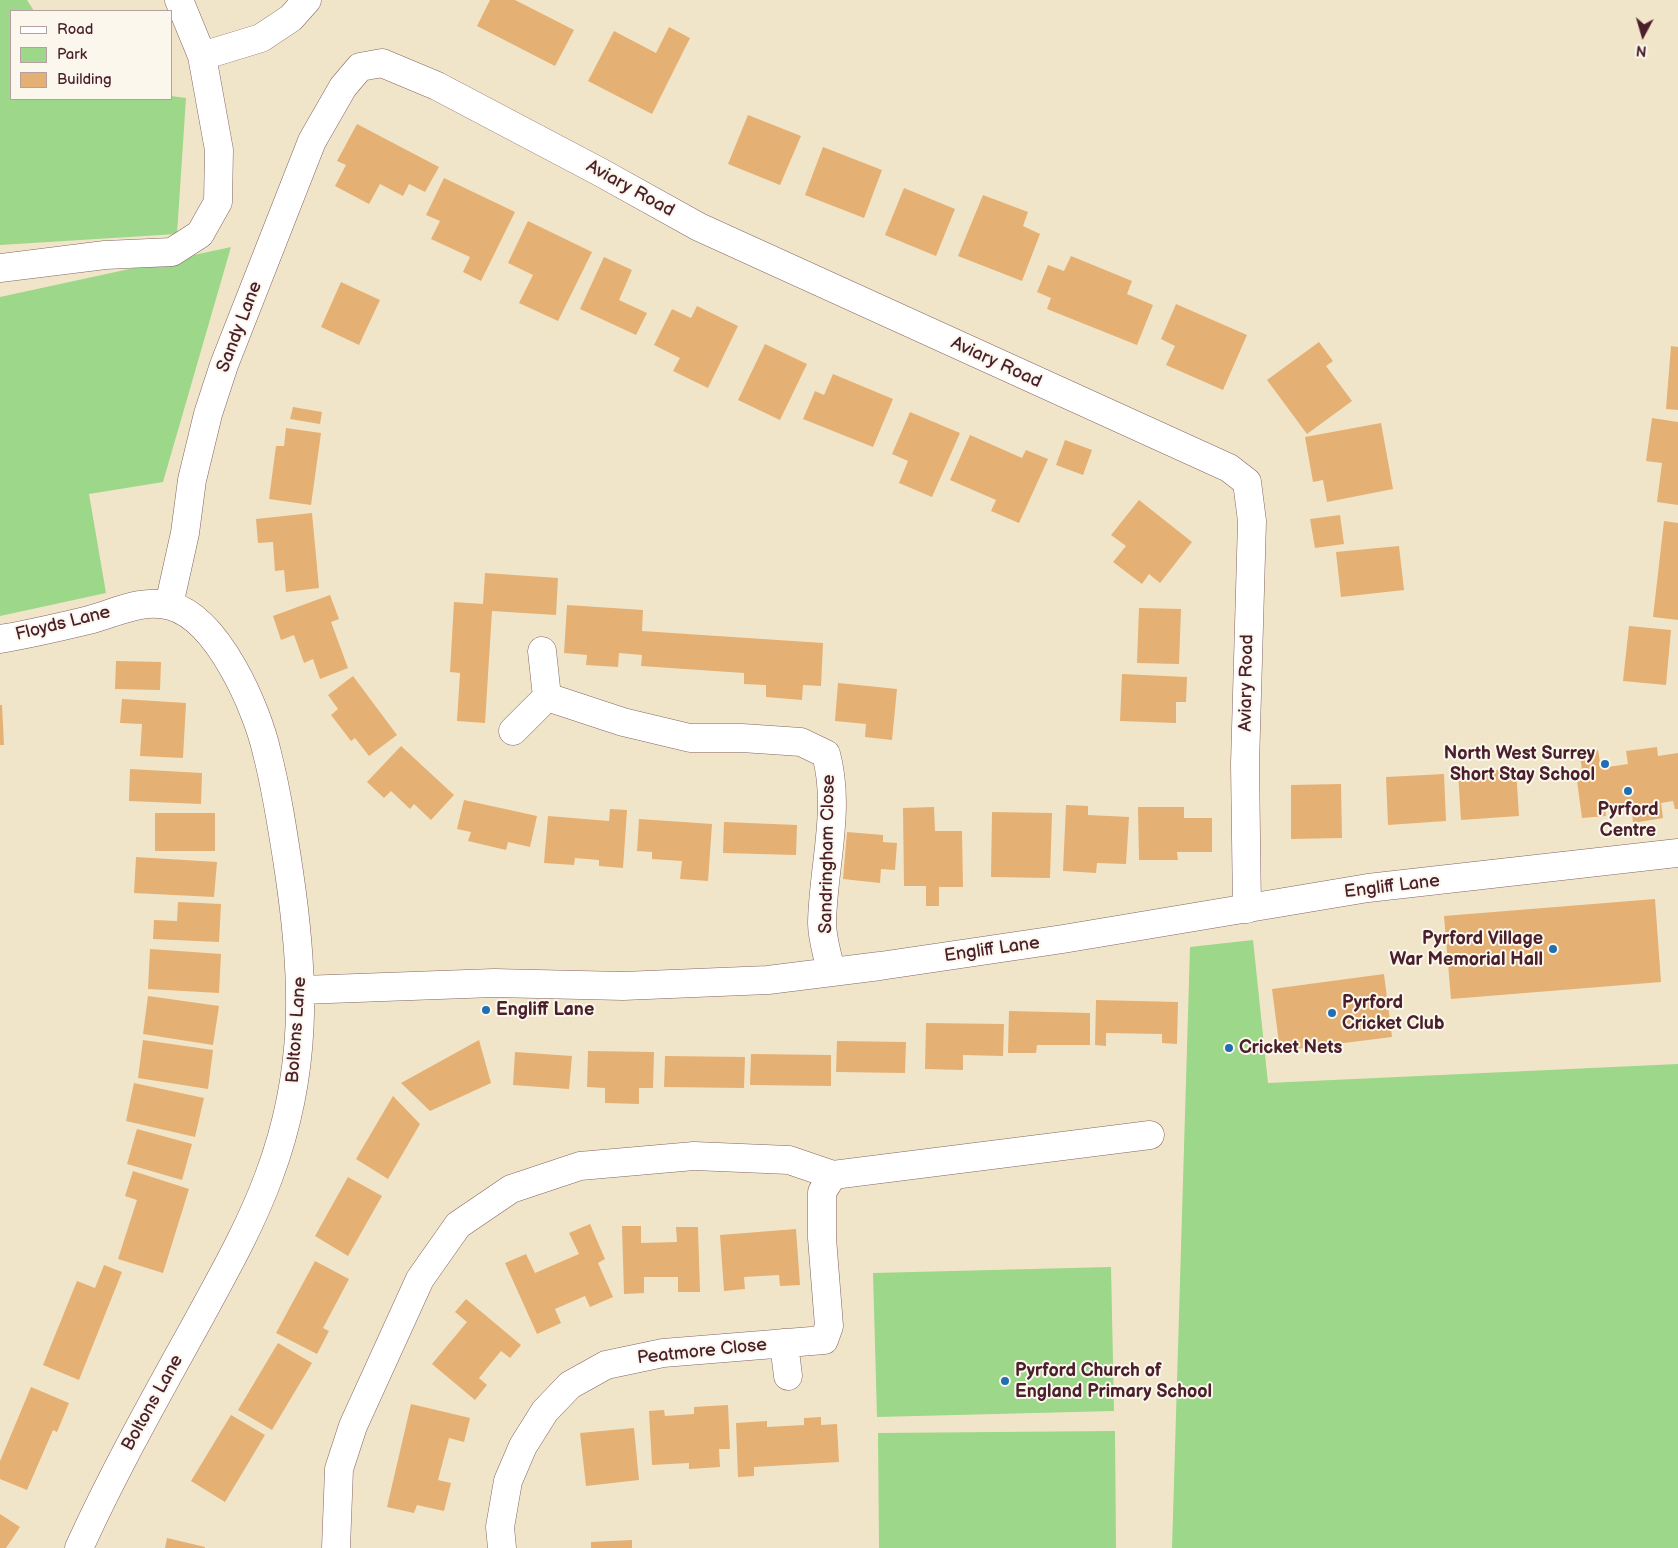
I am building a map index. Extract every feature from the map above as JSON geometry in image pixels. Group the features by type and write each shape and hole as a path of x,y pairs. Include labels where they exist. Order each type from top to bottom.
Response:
{"street":[{"path":"0,268 105,255 172,252 200,234 218,202 219,150 202,56 179,0"},
{"path":"202,56 261,38 291,18 307,0"},
{"name":"Aviary Road","path":"360,67 382,63 437,86 600,172 699,227 1229,468 1247,482 1252,520 1245,764 1248,909"},
{"name":"Sandy Lane","path":"169,605 185,533 192,480 208,414 224,365 312,141 343,87 360,67"},
{"name":"Boltons Lane","path":"80,1548 105,1490 242,1237 270,1175 293,1090 298,1059 302,990 300,947 274,782 262,731 242,685 218,644 199,622 184,611 169,605 148,603 126,608"},
{"name":"Floyds Lane","path":"0,639 91,619 126,608"},
{"path":"513,730 547,698 542,652"},
{"name":"Sandringham Close","path":"547,698 623,722 690,738 742,738 801,742 826,754 831,772 831,822 822,924 831,972"},
{"name":"Engliff Lane","path":"302,990 494,983 623,986 768,980 1054,940 1368,888 1678,853"},
{"path":"336,1548 339,1469 353,1426 420,1279 458,1225 511,1189 580,1166 694,1156 789,1160 833,1175 1150,1135"},
{"name":"Peatmore Close","path":"502,1548 500,1527 508,1481 523,1446 545,1411 570,1385 606,1365 662,1353 824,1340 829,1326 822,1238 822,1192 833,1175"},
{"name":"Peatmore Close","path":"784,1343 788,1376"}],"green space":[{"path":"0,0 27,0 33,10 10,10 10,100 172,100 172,96 186,98 177,234 0,245"},
{"path":"231,247 163,482 89,494 106,593 0,616 0,297"},
{"path":"1253,940 1268,1083 1678,1064 1678,1548 1172,1548 1190,947"},
{"path":"1111,1267 1114,1411 877,1417 873,1273"},
{"path":"1115,1431 1116,1548 879,1548 878,1433"}],"building":[{"path":"490,0 515,0 574,30 555,66 477,26"},
{"path":"669,27 690,38 652,114 588,81 614,31 656,53"},
{"path":"748,115 801,136 780,185 728,164"},
{"path":"357,124 439,167 425,192 409,184 403,196 380,184 369,204 335,186 346,165 337,161"},
{"path":"823,147 882,170 864,218 805,195"},
{"path":"444,178 515,212 481,281 463,272 470,257 431,239 440,221 426,215"},
{"path":"904,188 955,209 936,256 885,235"},
{"path":"983,195 1028,212 1023,226 1040,234 1022,281 958,256"},
{"path":"528,221 592,252 558,321 519,303 533,275 508,263"},
{"path":"1071,256 1132,281 1127,294 1153,305 1137,345 1047,309 1051,298 1037,292 1048,265 1064,271"},
{"path":"604,257 632,270 619,300 647,313 636,335 580,309"},
{"path":"341,282 380,300 359,345 321,327"},
{"path":"1176,304 1247,335 1223,390 1166,365 1175,346 1161,339"},
{"path":"697,306 738,326 708,388 673,371 680,358 654,345 672,309 691,318"},
{"path":"1319,342 1333,361 1326,366 1352,401 1307,434 1267,380"},
{"path":"765,344 807,364 780,420 738,400"},
{"path":"1671,346 1678,347 1678,410 1666,409"},
{"path":"833,374 893,399 873,447 803,419 815,391 824,395"},
{"path":"293,407 322,412 320,424 290,419"},
{"path":"910,412 960,433 932,497 899,483 908,461 892,454"},
{"path":"1652,418 1678,422 1678,505 1657,502 1662,463 1646,461"},
{"path":"1381,423 1393,489 1327,502 1323,480 1313,482 1305,437"},
{"path":"286,428 321,433 311,505 269,499 276,446 284,446"},
{"path":"970,435 1022,458 1026,450 1048,459 1019,523 991,511 996,500 950,480"},
{"path":"1065,440 1092,450 1083,475 1056,465"},
{"path":"1139,500 1192,542 1160,583 1149,574 1142,584 1113,562 1126,546 1111,535"},
{"path":"312,513 319,588 286,592 284,570 275,571 273,542 258,543 256,519"},
{"path":"1340,515 1344,544 1315,548 1310,519"},
{"path":"1664,521 1678,523 1678,620 1653,617"},
{"path":"1399,546 1404,590 1341,597 1336,552"},
{"path":"485,573 558,578 556,615 492,611 485,723 457,721 460,673 450,672 454,602 483,604"},
{"path":"330,595 339,619 331,622 348,668 320,679 313,659 304,663 294,635 281,640 273,616"},
{"path":"567,605 643,610 642,631 823,643 821,686 803,685 802,700 766,697 766,685 744,684 744,673 641,666 642,655 619,653 618,667 586,665 587,655 564,653"},
{"path":"1139,608 1181,609 1179,664 1137,663"},
{"path":"1629,626 1671,630 1666,685 1623,681"},
{"path":"116,661 161,662 160,690 115,689"},
{"path":"1122,674 1187,677 1186,702 1176,702 1176,723 1120,721"},
{"path":"353,676 397,735 369,756 355,738 351,741 331,715 338,709 328,695"},
{"path":"838,683 897,689 892,740 865,737 866,724 835,721"},
{"path":"122,699 186,703 183,758 140,756 142,724 120,723"},
{"path":"0,705 2,705 4,745 0,745"},
{"path":"401,746 454,795 431,820 414,804 410,809 391,791 384,798 367,782"},
{"name":"Pyrford Centre","path":"1657,747 1658,756 1678,753 1678,809 1675,809 1673,801 1661,803 1663,818 1633,823 1631,803 1605,807 1606,816 1582,818 1577,781 1583,780 1580,753 1598,750 1601,768 1628,764 1626,751"},
{"path":"130,769 202,773 201,804 129,801"},
{"path":"1516,769 1519,816 1461,820 1458,772"},
{"path":"1444,774 1446,821 1388,825 1386,777"},
{"path":"1341,784 1342,838 1291,839 1291,785"},
{"path":"464,800 537,816 530,847 508,842 506,850 468,841 471,832 457,829"},
{"path":"1066,805 1088,806 1088,815 1129,817 1126,864 1097,863 1096,873 1063,871"},
{"path":"934,807 935,831 962,831 963,887 939,887 939,906 926,906 926,886 904,886 903,808"},
{"path":"1138,807 1184,807 1184,818 1212,818 1212,852 1177,852 1178,860 1139,860"},
{"path":"610,809 627,810 623,868 599,866 599,860 575,858 574,865 544,863 548,816 609,821"},
{"path":"992,812 1052,813 1050,878 991,877"},
{"path":"155,813 215,813 215,851 155,851"},
{"path":"639,819 712,824 708,881 680,879 682,861 652,859 652,852 637,851"},
{"path":"724,822 797,825 796,855 723,853"},
{"path":"847,832 883,835 883,842 897,843 895,870 881,869 880,883 843,879"},
{"path":"136,857 217,862 214,897 134,893"},
{"name":"Pyrford Village War Memorial Hall","path":"1655,899 1661,982 1451,999 1444,916"},
{"path":"178,902 221,904 219,942 153,939 154,920 177,921"},
{"path":"150,949 221,954 219,993 148,989"},
{"name":"Pyrford Cricket Club","path":"1384,974 1392,1037 1280,1051 1272,989"},
{"path":"148,996 219,1006 213,1045 143,1034"},
{"path":"1096,1000 1178,1002 1177,1044 1162,1043 1162,1034 1106,1033 1106,1046 1095,1045"},
{"path":"1009,1011 1090,1013 1090,1045 1037,1045 1036,1053 1008,1053"},
{"path":"926,1023 1004,1024 1003,1056 963,1055 963,1070 925,1069"},
{"path":"143,1040 213,1050 208,1089 138,1078"},
{"path":"479,1040 491,1083 430,1111 401,1083"},
{"path":"837,1041 906,1042 905,1073 836,1072"},
{"path":"588,1051 654,1052 653,1088 639,1088 639,1104 605,1103 605,1088 587,1087"},
{"path":"515,1052 572,1056 569,1089 513,1085"},
{"path":"751,1054 831,1055 831,1086 750,1085"},
{"path":"665,1056 745,1057 744,1088 664,1087"},
{"path":"134,1083 204,1098 195,1137 126,1121"},
{"path":"393,1096 420,1124 388,1179 356,1159"},
{"path":"137,1129 192,1144 182,1180 127,1164"},
{"path":"133,1171 189,1189 163,1273 118,1259 137,1200 125,1196"},
{"path":"348,1177 382,1196 348,1256 315,1236"},
{"path":"590,1224 605,1259 598,1263 613,1297 590,1307 585,1296 555,1309 561,1323 537,1334 505,1263 526,1254 535,1273 579,1254 569,1233"},
{"path":"622,1226 641,1226 641,1243 677,1242 676,1227 698,1227 700,1292 678,1292 678,1277 644,1277 644,1293 624,1294"},
{"path":"796,1229 800,1285 780,1286 779,1275 744,1277 745,1289 724,1291 720,1235"},
{"path":"315,1261 349,1279 323,1328 329,1331 317,1354 276,1333"},
{"path":"104,1265 122,1272 79,1380 43,1365 77,1281 95,1288"},
{"path":"466,1299 521,1345 510,1358 501,1351 479,1378 487,1385 475,1400 432,1364 467,1322 455,1312"},
{"path":"278,1343 312,1363 272,1430 238,1410"},
{"path":"31,1387 69,1403 57,1432 53,1430 27,1490 0,1479 0,1461"},
{"path":"411,1404 470,1418 464,1442 449,1438 438,1480 451,1483 444,1511 417,1505 414,1513 387,1507"},
{"path":"728,1405 730,1449 719,1449 720,1467 689,1469 689,1463 652,1465 649,1411 664,1410 665,1416 694,1414 694,1407"},
{"path":"231,1415 265,1435 225,1502 191,1481"},
{"path":"821,1417 821,1425 837,1424 839,1462 754,1467 754,1476 738,1477 736,1423 767,1421 767,1427 804,1425 804,1418"},
{"path":"634,1428 639,1480 586,1486 580,1433"},
{"path":"0,1514 20,1527 6,1548 0,1548"},
{"path":"167,1538 205,1547 205,1548 165,1548"},
{"path":"632,1540 632,1548 591,1548 591,1542"}],"place":[{"name":"North West Surrey Short Stay School","path":"1605,764"},
{"name":"Pyrford Centre","path":"1628,791"},
{"name":"Pyrford Village War Memorial Hall","path":"1553,949"},
{"name":"Engliff Lane","path":"486,1010"},
{"name":"Pyrford Cricket Club","path":"1332,1013"},
{"name":"Cricket Nets","path":"1229,1048"},
{"name":"Pyrford Church of England Primary School","path":"1005,1381"}]}
